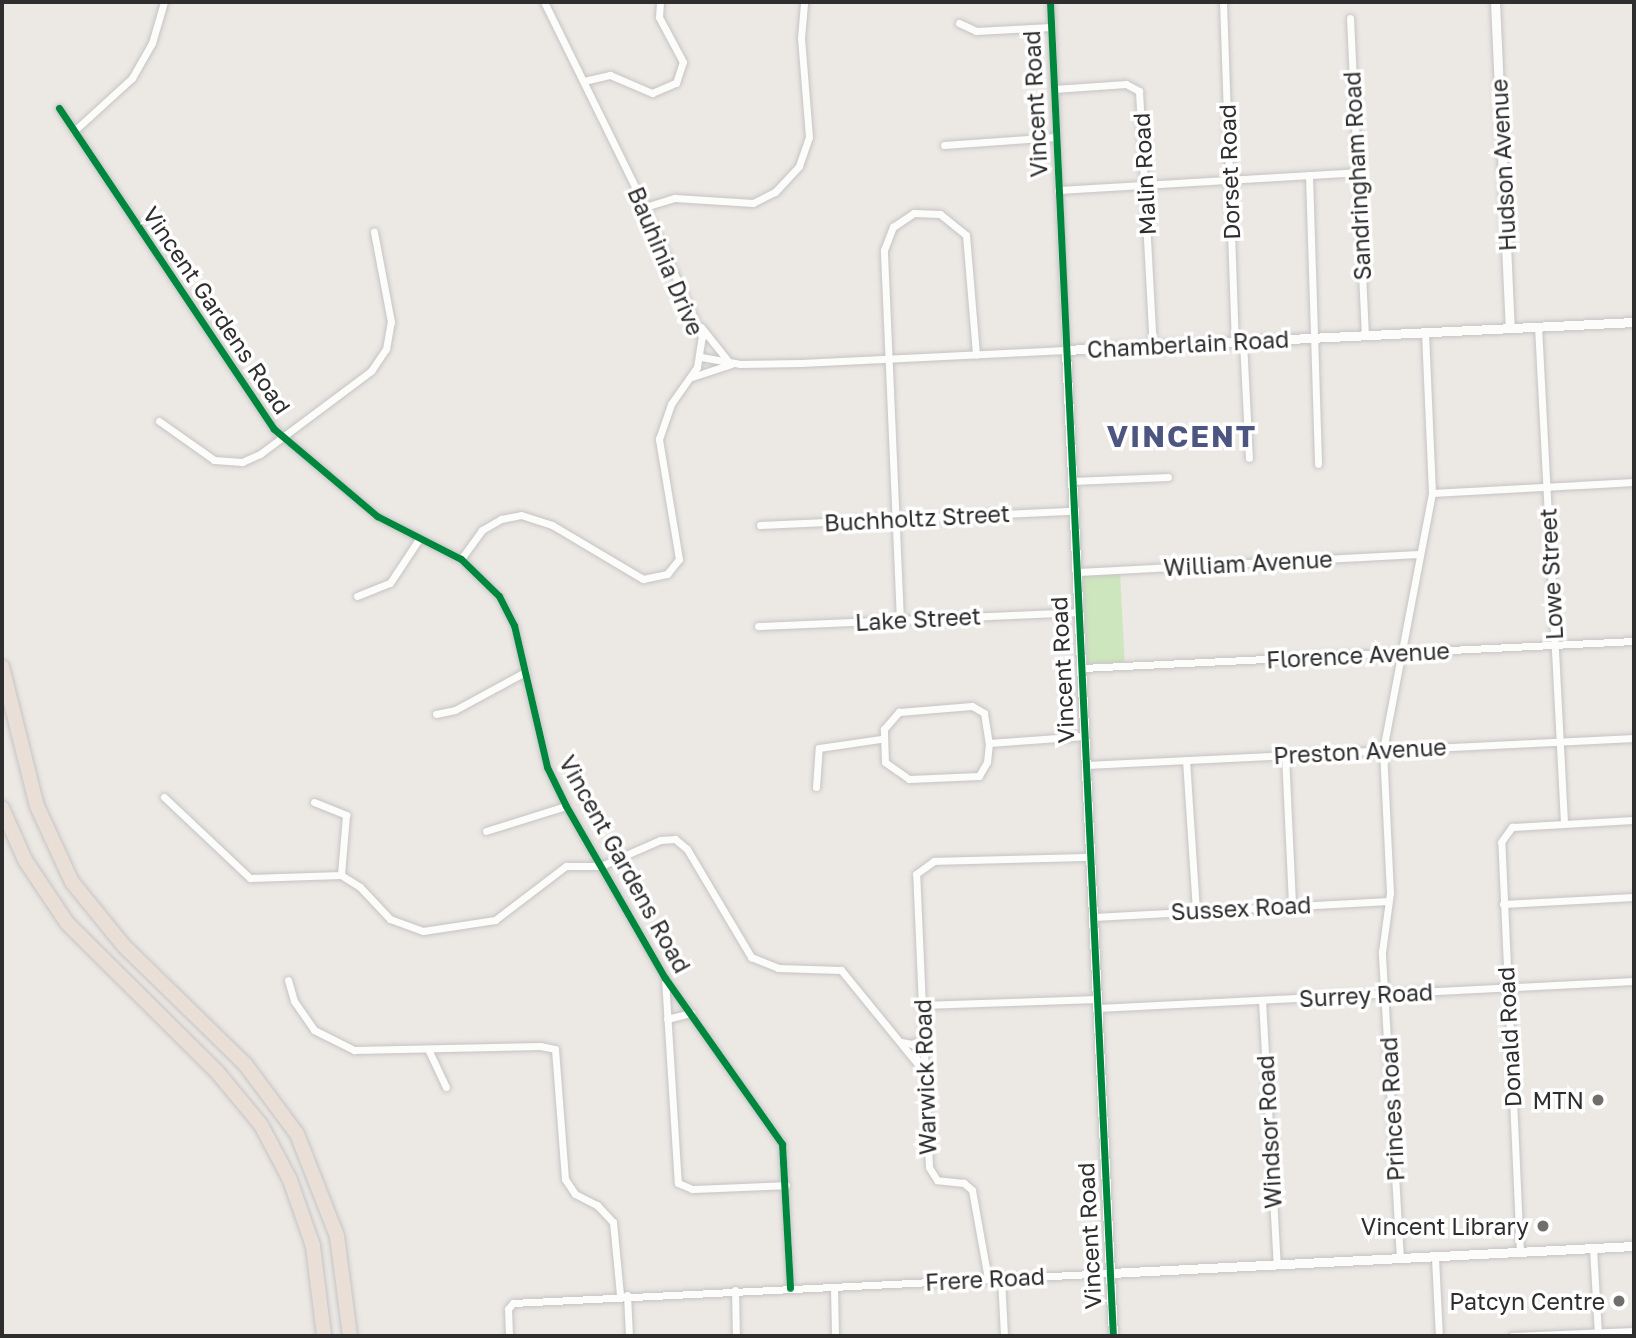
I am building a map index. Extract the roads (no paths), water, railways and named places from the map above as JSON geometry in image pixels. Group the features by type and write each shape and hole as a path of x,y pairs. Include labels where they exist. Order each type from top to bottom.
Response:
{"highway":[{"path":"2,667 37,806 72,882 124,946 245,1063 297,1134 337,1236 350,1336"},
{"path":"2,808 25,860 67,923 218,1073 261,1125 302,1210 313,1246 323,1333"}],"street":[{"path":"74,131 132,78 152,43 164,2"},
{"name":"Bauhinia Drive","path":"461,559 482,530 501,519 521,515 552,525 635,576 652,579 667,574 679,552 659,439 666,414 701,357 702,337 645,207 544,2"},
{"path":"584,81 610,75 652,93 676,83 683,62 659,17 660,2"},
{"path":"645,207 675,198 753,203 775,192 799,166 809,137 801,27 804,2"},
{"name":"Vincent Road","path":"1050,2 1113,1336"},
{"name":"Dorset Road","path":"1223,2 1229,178 1249,458"},
{"name":"Hudson Avenue","path":"1495,2 1510,328"},
{"name":"Sandringham Road","path":"1350,18 1365,334"},
{"path":"959,23 976,31 1051,27"},
{"name":"Malin Road","path":"1054,89 1126,84 1137,88 1153,346"},
{"name":"Vincent Gardens Road","path":"59,108 261,412 282,437 377,516 461,559 491,585 506,607 525,672 544,760 566,806 665,978 777,1135 786,1185 790,1288"},
{"path":"944,145 1056,137"},
{"path":"1058,190 1357,172"},
{"path":"1309,176 1318,464"},
{"path":"900,620 887,359 886,239 903,219 926,212 953,220 966,235 976,355"},
{"path":"159,421 193,449 223,463 250,460 355,384 386,349 389,303 374,232"},
{"path":"690,378 731,362 696,321"},
{"name":"Chamberlain Road","path":"701,357 731,362 887,359 1634,322"},
{"name":"Lowe Street","path":"1538,326 1564,823"},
{"name":"Princes Road","path":"1400,1259 1383,934 1389,901 1382,750 1432,493 1425,331"},
{"path":"1072,481 1168,477"},
{"path":"1432,493 1634,482"},
{"name":"Buchholtz Street","path":"760,525 1073,511"},
{"path":"357,596 390,583 419,539"},
{"name":"William Avenue","path":"1076,572 1420,554"},
{"name":"Lake Street","path":"758,626 1078,612"},
{"name":"Florence Avenue","path":"1082,668 1634,641"},
{"path":"436,714 455,709 525,672"},
{"path":"972,706 984,713 989,743 987,762 979,776 918,780 892,770 882,751 881,739 890,719 899,712 972,706"},
{"path":"989,743 1085,736"},
{"name":"Preston Avenue","path":"1086,765 1634,738"},
{"path":"816,788 819,748 881,739"},
{"path":"1285,755 1292,905"},
{"path":"1186,760 1196,911"},
{"path":"164,796 213,848 250,877 341,875 401,925 436,931 495,920 566,866 601,866 660,841 682,843 751,957 778,968 841,970 925,1073"},
{"path":"314,802 346,815 341,875"},
{"path":"486,831 566,806"},
{"path":"1564,823 1634,820"},
{"name":"Donald Road","path":"1520,1252 1501,842 1512,827 1564,823"},
{"name":"Warwick Road","path":"988,1279 972,1190 964,1184 937,1180 930,1173 915,884 919,868 933,861 1090,857"},
{"path":"1503,904 1634,897"},
{"name":"Sussex Road","path":"1094,917 1389,901"},
{"path":"665,978 678,1183 692,1189 786,1185"},
{"path":"288,980 303,1018 326,1040 363,1052 540,1046 557,1052 565,1179 575,1194 597,1205 613,1223 629,1336"},
{"name":"Surrey Road","path":"922,1005 1262,1000 1634,981"},
{"name":"Windsor Road","path":"1262,1000 1277,1265"},
{"path":"667,1020 691,1013"},
{"path":"901,1042 912,1044 923,1039"},
{"path":"429,1049 446,1087"},
{"name":"Frere Road","path":"509,1336 508,1309 513,1303 624,1295 1435,1258 1634,1246"},
{"path":"1593,1248 1598,1334"},
{"path":"1435,1258 1439,1336"},
{"path":"1002,1278 1004,1336"},
{"path":"834,1287 835,1336"},
{"path":"735,1290 737,1336"},
{"path":"1512,1336 1634,1331"}],"place":[{"name":"MTN","path":"1598,1100"},
{"name":"Vincent Library","path":"1543,1226"},
{"name":"Patcyn Centre","path":"1619,1301"}],"district":[{"name":"VINCENT","path":"1182,436"}]}
